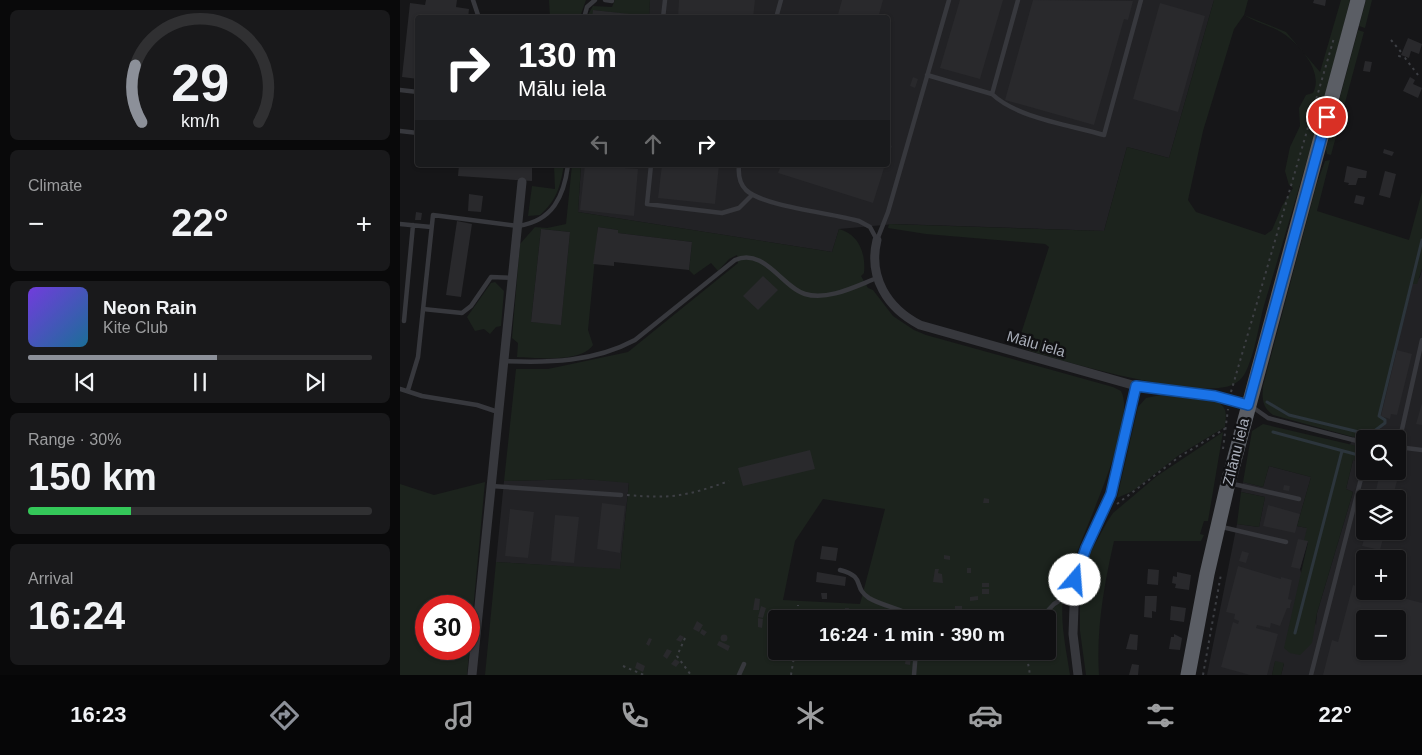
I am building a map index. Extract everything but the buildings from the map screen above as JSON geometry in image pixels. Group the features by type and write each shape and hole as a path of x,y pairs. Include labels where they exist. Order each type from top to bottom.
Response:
{"highway":[{"name":"Zīlānu iela","path":"1188,675 1228,483 1358,0"}],"street":[{"path":"472,675 522,182"},
{"name":"Mālu iela","path":"877,240 874,258 880,287 893,306 920,325 1136,386 1215,396 1248,405"},
{"path":"1078,675 1073,634 1073,592 1082,558 1116,479 1136,386"}],"lane":[{"path":"473,0 478,15"},
{"path":"585,15 587,7 595,0"},
{"path":"605,0 612,1"},
{"path":"663,15 665,0"},
{"path":"777,15 781,0"},
{"path":"877,240 888,212 949,0"},
{"path":"992,94 1018,0"},
{"path":"927,75 992,94 999,101 1018,110 1104,135 1141,0"},
{"path":"400,90 415,92"},
{"path":"400,131 415,133"},
{"path":"408,390 418,357 433,215 518,226 538,221 556,206 565,184 568,167"},
{"path":"651,167 647,204 722,213 739,208 752,195"},
{"path":"739,167 740,181 752,195 767,201 859,221 870,227 877,240"},
{"path":"400,224 431,227"},
{"path":"404,321 413,225"},
{"path":"504,362 551,363 578,359 621,348 635,340 734,260 740,258 765,264 800,292 813,296 832,294 877,278"},
{"path":"423,309 462,313 471,306 491,277 513,278"},
{"path":"1402,430 1422,340"},
{"path":"400,389 422,396 477,405 499,412"},
{"path":"1248,405 1268,418 1356,441"},
{"path":"1406,448 1422,450"},
{"path":"1311,675 1361,480"},
{"path":"1228,483 1299,499"},
{"path":"491,486 621,495"},
{"path":"1218,526 1286,542"},
{"path":"840,570 853,574 857,578 860,589 869,598 896,610"},
{"path":"1048,610 1054,604 1073,592"},
{"path":"914,675 915,660"},
{"path":"739,675 744,664"}],"path":[{"path":"1229,399 1334,37"},
{"path":"1390,40 1401,52 1399,56 1405,58 1418,75"},
{"path":"1102,515 1179,457 1226,428"},
{"path":"621,495 672,498 691,494 730,481"},
{"path":"798,605 798,610"},
{"path":"685,638 677,656 691,675"},
{"path":"791,675 794,660"},
{"path":"1028,660 1030,675"},
{"path":"623,666 644,675"}],"shaded area":[{"path":"549,0 586,0 581,15 550,15"},
{"path":"615,0 650,0 649,15 594,10 593,15 588,15 593,6 612,7"},
{"path":"650,0 1214,0 1169,158 1127,147 1104,231 895,224 839,229 832,252 578,212 581,167 890,167 890,15 649,15"},
{"path":"1214,0 1248,0 1244,15 1234,29 1203,131 1188,200 1196,212 1265,235 1272,230 1282,206 1293,188 1289,185 1285,171 1290,147 1300,126 1299,108 1306,95 1313,93 1316,85 1313,68 1304,53 1320,72 1341,0 1350,0 1320,114 1265,302 1252,356 1247,370 1234,384 1217,388 1192,388 1161,384 1093,369 1017,346 1049,247 1045,244 926,234 888,228 889,224 1104,231 1127,147 1169,158"},
{"path":"1366,0 1372,0 1365,28 1359,26"},
{"path":"1244,15 1286,32 1300,48 1279,31"},
{"path":"1358,30 1364,32 1331,155 1327,154 1326,149"},
{"path":"1330,160 1317,211 1409,240 1422,192 1422,269 1417,284 1410,284 1379,416 1385,423 1376,430 1356,430 1356,436 1353,437 1273,415 1265,406 1263,399 1263,386 1317,183 1325,161"},
{"path":"554,167 564,167 559,187 550,204 540,215 528,216 532,186 555,189"},
{"path":"572,167 581,167 578,212 832,252 839,229 852,235 860,246 864,259 864,273 861,276 868,288 873,290 893,316 914,330 926,335 1113,387 1121,391 1124,407 1121,430 1114,457 1071,569 1063,598 1062,620 1070,675 485,675 496,562 620,569 629,483 583,479 504,481 516,369 548,369 628,352 738,263 737,255 729,259 718,271 711,263 694,275 689,270 692,242 618,233 618,230 598,227 588,330 593,345 579,355 569,357 517,357 518,343 512,338 520,244 535,227 547,228 566,224","holes":["541,229 570,232 561,324 531,322","823,499 885,509 860,604 783,600 795,541"]},
{"path":"1422,269 1422,675 1281,675 1284,664 1275,662 1272,675 1207,675 1237,524 1259,527 1265,497 1241,492 1243,482 1263,487 1269,466 1311,477 1297,526 1307,528 1308,541 1300,569 1316,625 1317,613 1353,492 1346,489 1353,460 1356,460 1356,480 1406,480 1406,430 1375,430 1381,428 1379,416 1410,284 1414,284 1420,277"},
{"path":"495,282 504,291 501,326 496,327 490,334 484,329 475,331 467,317 491,283"},
{"path":"1161,395 1221,404 1225,409 1225,427 1179,455 1133,491 1117,498 1138,407 1146,398"},
{"path":"1263,424 1356,446 1356,460 1353,460 1346,489 1353,492 1317,613 1312,643 1300,655 1290,653 1284,648 1308,542 1304,541 1307,528 1297,526 1311,477 1269,466 1263,487 1243,482 1252,431"},
{"path":"1223,432 1208,521 1204,521 1200,534 1204,535 1201,541 1114,541 1102,608 1098,658 1099,675 1086,675 1080,631 1080,586 1089,555 1107,522 1113,513 1157,476"},
{"path":"1356,436 1356,447 1350,445 1353,437"},
{"path":"583,479 629,482 620,570 496,562 504,481"},
{"path":"485,482 474,595 415,595 415,660 468,660 467,675 400,675 400,484 434,495"},
{"path":"1241,492 1265,497 1259,527 1237,524"},
{"path":"1275,661 1284,663 1281,675 1272,675"}],"waterway":[{"path":"1267,402 1289,415 1359,432 1373,432 1385,423 1385,420 1379,416 1422,240"},
{"path":"1273,432 1356,454"},
{"path":"1295,633 1342,451"}],"route":[{"path":"1075,580 1086,548 1102,515 1116,479 1136,386 1215,396 1248,405 1327,117"}]}
